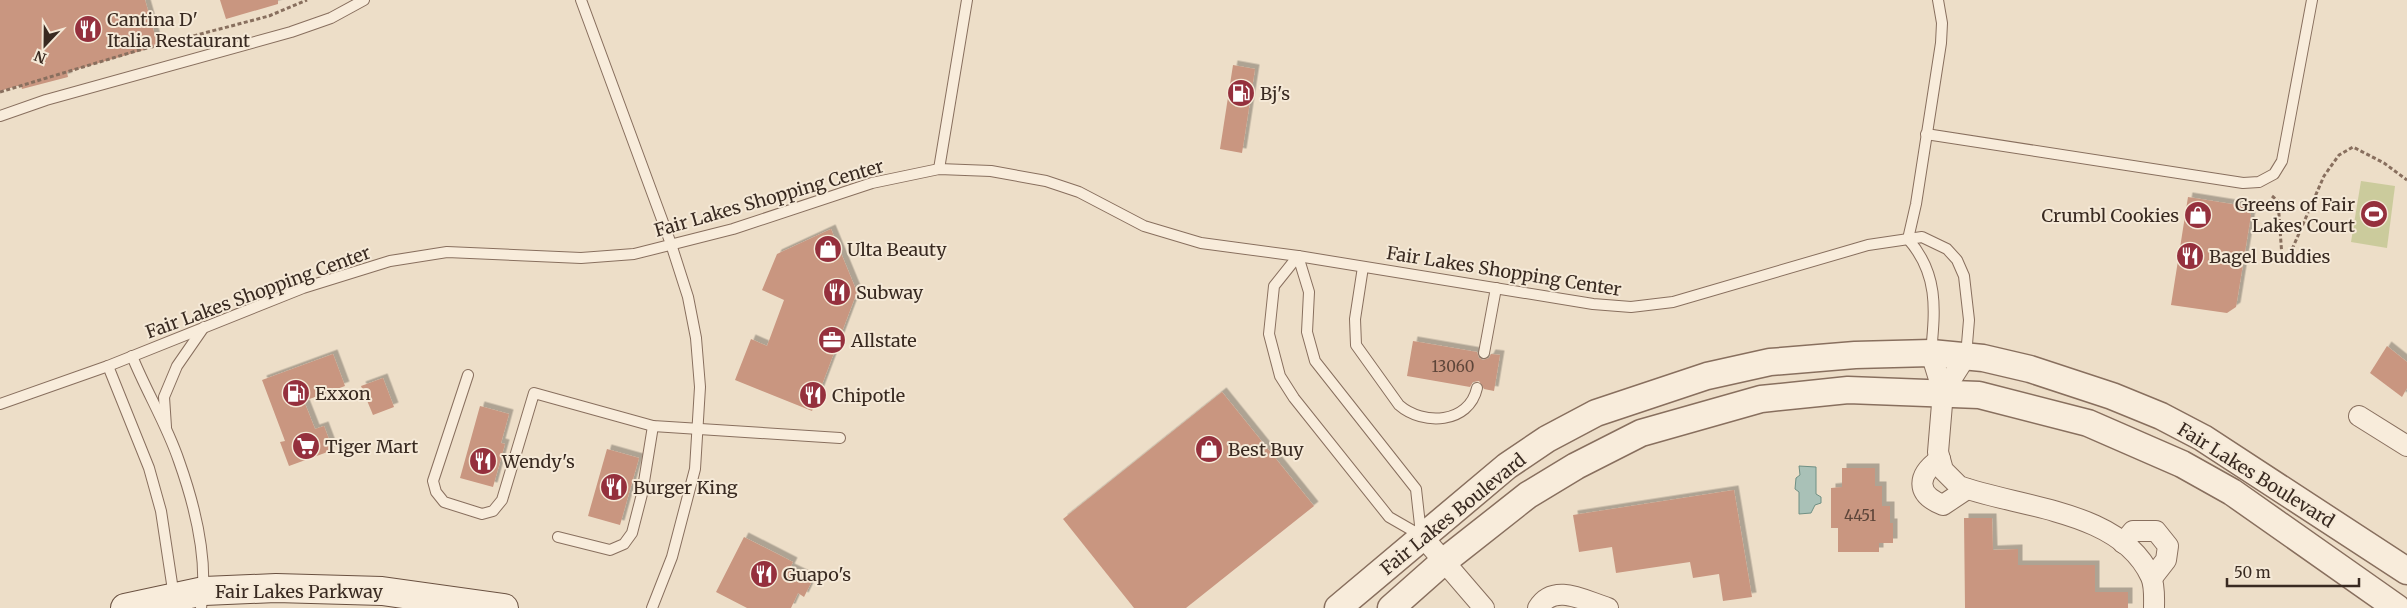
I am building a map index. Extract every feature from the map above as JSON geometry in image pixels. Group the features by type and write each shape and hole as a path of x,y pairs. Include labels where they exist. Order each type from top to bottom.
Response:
{"main road":[{"name":"Fair Lakes Parkway","path":"125,608 203,600 276,588 382,591 504,608"}],"street":[{"name":"Fair Lakes Boulevard","path":"1338,608 1507,466 1547,439 1596,413 1707,376 1770,362 1856,355 1931,353 1984,358 2030,369 2112,396 2161,416 2256,470 2325,519 2407,571"},
{"path":"1931,353 1943,392 1938,452 1943,470 1959,486 2089,521 2123,543 2152,578 2154,608"},
{"path":"1943,392 1966,356"},
{"name":"Fair Lakes Boulevard","path":"1391,608 1443,562 1528,495 1576,466 1640,433 1761,399 1848,390 1943,392 1979,395 2088,423 2141,444 2232,492 2396,608"},
{"path":"2359,416 2407,446"},
{"path":"1940,459 1929,467 1923,477 1923,490 1931,500 1943,505 1967,489"},
{"path":"2123,543 2133,531 2156,531 2168,546 2166,560 2152,578"},
{"path":"1422,536 1484,608"},
{"path":"1538,608 1543,599 1561,593 1608,608"}],"lane":[{"path":"0,116 46,100 291,32 330,18 364,0"},
{"path":"581,0 671,244 688,297 696,338 700,387 695,469 685,514 672,557 652,608"},
{"path":"939,169 967,0"},
{"path":"1931,353 1935,307 1933,289 1920,252 1908,239 1916,204 1941,42 1942,23 1938,0"},
{"path":"1926,134 2242,183 2259,182 2274,174 2282,161 2312,0"},
{"name":"Fair Lakes Shopping Center","path":"0,404 108,366 309,286 390,261 447,252 581,258 634,254 733,229 872,183 939,169 991,171 1046,181 1079,192 1144,226 1201,243 1298,256 1593,304 1637,306 1673,302 1868,245 1922,237 1935,241 1948,249 1964,276 1969,320 1966,356"},
{"path":"1298,256 1274,286 1269,334 1280,376 1294,398 1389,517 1422,536"},
{"path":"1298,256 1309,292 1307,332 1315,361 1416,489 1422,536"},
{"path":"1363,267 1355,320 1356,345 1398,405 1420,418 1451,417 1466,408 1475,397 1477,388"},
{"path":"1484,353 1496,288"},
{"path":"166,432 164,397 177,366 205,327"},
{"name":"Fair Lakes Shopping Center","path":"132,356 179,460 201,547 203,600"},
{"path":"108,366 149,468 161,511 177,602"},
{"path":"468,375 433,481 436,492 444,502 482,514 493,511 502,500 534,393 653,426 840,438"},
{"path":"558,537 610,550 624,544 632,533 642,494 653,426"}],"path":[{"path":"0,92 136,51 269,16 307,0"},
{"path":"2272,196 2278,201 2282,257 2290,254 2324,176 2339,155 2353,147 2384,163 2407,180"}],"green space":[{"name":"Greens of Fair Lakes Court","path":"2361,181 2395,186 2387,248 2351,242"}],"shaded area":[{"path":"1799,466 1816,467 1816,494 1821,497 1821,503 1815,505 1811,513 1799,514 1799,492 1795,489 1796,478 1800,475"}],"building":[{"path":"0,0 145,0 158,46 67,72 68,77 22,89 21,85 0,91"},
{"path":"220,0 278,0 278,4 226,19"},
{"path":"1233,65 1255,69 1242,153 1220,149"},
{"path":"2188,197 2244,206 2251,215 2236,307 2227,313 2171,305"},
{"path":"831,229 857,292 812,411 735,380 751,339 767,346 784,300 762,290 777,254"},
{"path":"1413,341 1477,352 1479,358 1483,360 1489,358 1491,354 1500,355 1494,391 1484,389 1479,381 1473,382 1470,387 1407,376"},
{"path":"2387,346 2407,362 2407,388 2402,397 2370,373"},
{"name":"Exxon","path":"333,354 345,386 304,401 315,429 324,426 333,450 289,466 280,442 285,441 262,380"},
{"path":"383,378 394,407 373,415 361,386"},
{"name":"Best Buy","path":"1222,392 1314,506 1186,608 1134,608 1063,519"},
{"name":"Wendy's","path":"480,406 509,414 501,443 505,444 493,487 460,478"},
{"name":"Burger King","path":"607,449 639,458 620,525 588,516"},
{"path":"1842,468 1875,468 1875,486 1882,486 1882,506 1890,506 1890,523 1893,523 1893,543 1879,543 1879,552 1838,552 1838,528 1831,528 1831,488 1842,487"},
{"path":"1734,490 1752,597 1723,601 1719,574 1693,578 1690,562 1616,573 1612,547 1579,552 1573,515"},
{"path":"1964,518 1992,518 1993,550 2018,549 2018,565 2095,565 2095,592 2128,592 2128,608 1965,608"},
{"name":"Guapo's","path":"744,537 793,562 790,568 813,579 804,597 798,593 791,608 747,608 716,592"}],"place":[{"name":"Cantina D' Italia Restaurant","path":"88,29"},
{"name":"Bj's","path":"1241,93"},
{"name":"Greens of Fair Lakes Court","path":"2374,214"},
{"name":"Crumbl Cookies","path":"2198,215"},
{"name":"Ulta Beauty","path":"828,249"},
{"name":"Bagel Buddies","path":"2190,256"},
{"name":"Subway","path":"837,292"},
{"name":"Allstate","path":"832,340"},
{"name":"Exxon","path":"296,393"},
{"name":"Chipotle","path":"813,395"},
{"name":"Tiger Mart","path":"306,446"},
{"name":"Best Buy","path":"1209,449"},
{"name":"Wendy's","path":"483,461"},
{"name":"Burger King","path":"614,487"},
{"name":"Guapo's","path":"764,574"}]}
